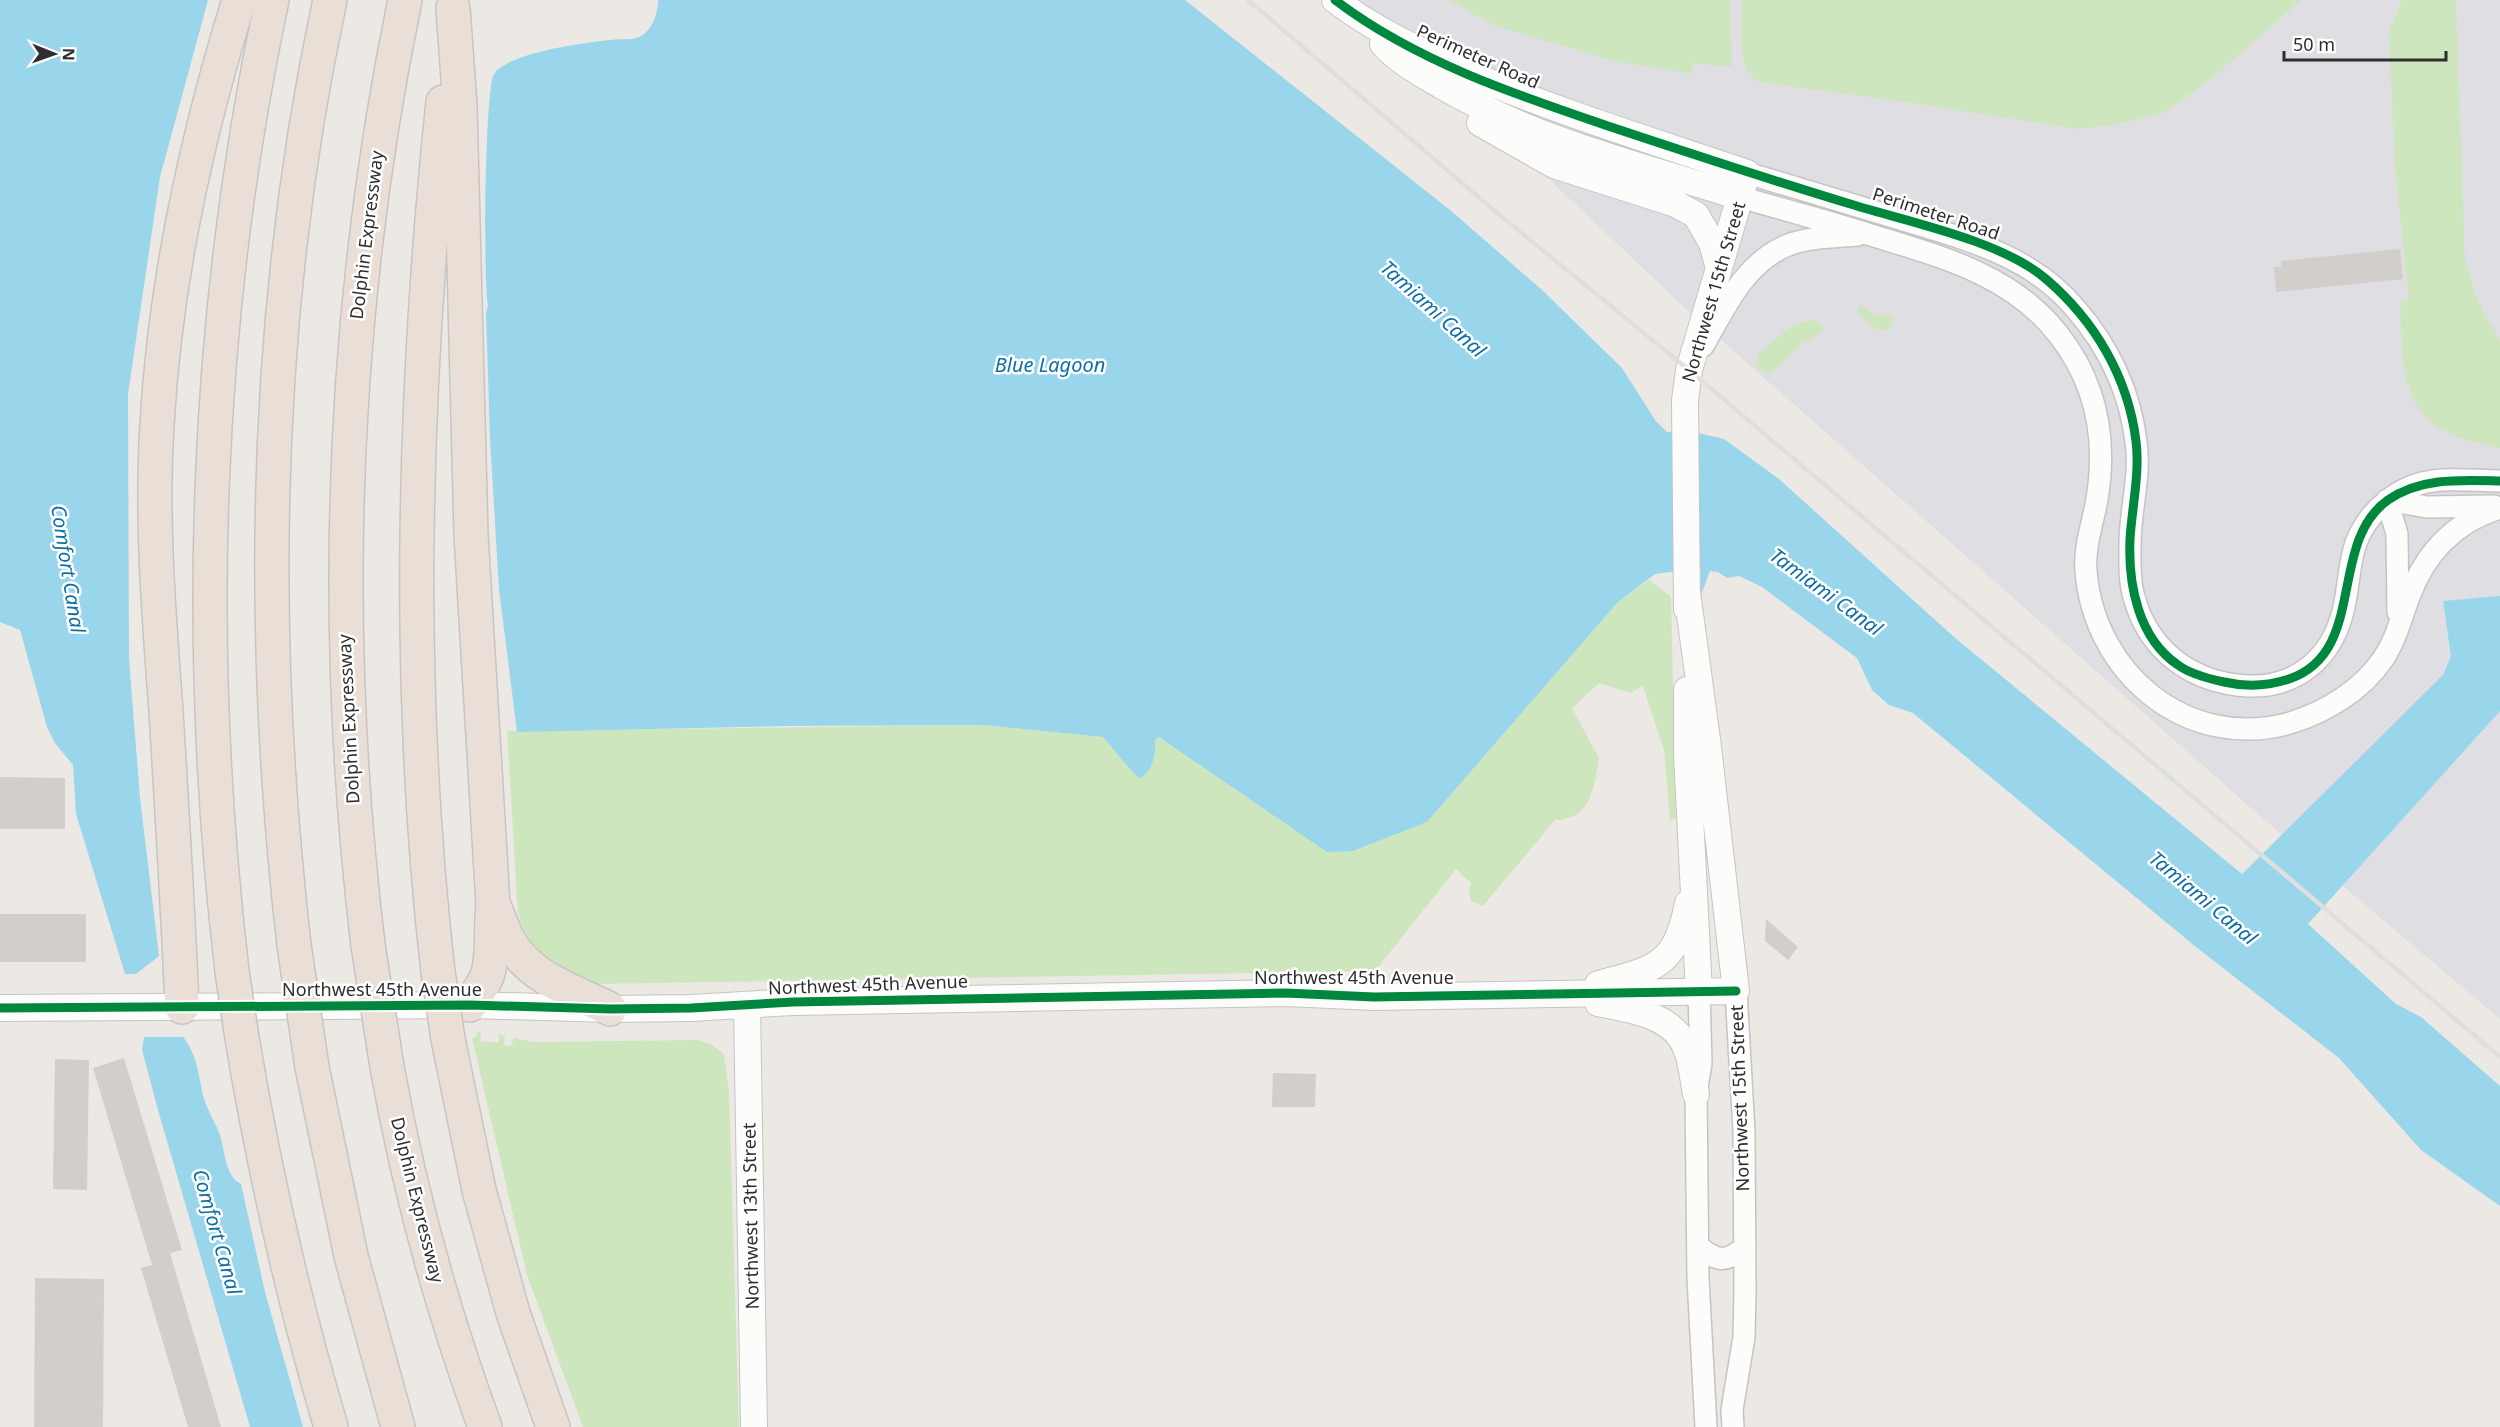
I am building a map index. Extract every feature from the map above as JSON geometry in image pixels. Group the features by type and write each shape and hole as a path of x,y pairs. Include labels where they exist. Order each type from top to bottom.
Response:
{"highway":[{"path":"182,1007 158,596 157,427 165,331 195,156 211,88 239,0"},
{"path":"272,0 252,105 231,252 222,340 210,501 210,712 217,832 232,971 258,1133 286,1262 331,1427"},
{"path":"330,0 309,114 288,266 276,412 271,604 274,723 284,857 312,1067 351,1256 398,1427"},
{"name":"Dolphin Expressway","path":"405,0 372,190 354,347 345,514 346,686 358,858 368,945 387,1067 413,1195 434,1274 485,1427"},
{"path":"454,4 460,106 471,535 493,904 488,969 470,1005"},
{"path":"454,4 428,265 418,503 418,641 423,800 438,972 448,1039 479,1190 513,1313 553,1427"},
{"path":"493,904 508,939 530,966 564,988 610,1009"}],"street":[{"name":"Perimeter Road","path":"1335,0 1360,19 1423,52 1513,93 1868,234 1954,260 2000,283 2041,314 2077,362 2090,387 2102,443 2097,502 2086,552 2089,591 2095,617 2116,659 2150,696 2177,712 2205,723 2260,728 2288,723 2323,710 2345,697 2383,659 2397,632 2418,576 2429,556 2463,524 2500,507"},
{"name":"Perimeter Road","path":"1360,19 1388,50 1414,69 1478,106 1559,141 1744,184 2001,252 2043,276 2074,305 2099,338 2112,362 2129,408 2137,444 2130,542 2133,597 2157,645 2179,666 2226,683 2250,686 2277,683 2296,677 2313,666 2325,653 2337,632 2354,550 2362,530 2387,500 2422,484 2500,481"},
{"path":"1414,69 1477,121 1554,165 1676,204 1696,215 1712,243 1719,268"},
{"name":"Northwest 15th Street","path":"1706,1427 1698,1246 1696,1094 1701,1063 1699,992 1687,755 1685,401 1689,370 1744,184"},
{"path":"1689,370 1740,282 1756,265 1788,245 1868,234"},
{"path":"2397,632 2399,558 2397,534 2387,500 2427,507 2500,507"},
{"name":"Northwest 15th Street","path":"1687,592 1737,991 1744,1132 1745,1247 1744,1336 1732,1410 1733,1427"},
{"path":"1557,994 1647,970 1665,958 1676,945 1680,935 1694,870"},
{"name":"Northwest 45th Avenue","path":"0,1008 470,1005 610,1009 1274,993 1374,997 1737,991"},
{"path":"1557,994 1638,1012 1668,1024 1684,1044 1696,1094"},
{"name":"Northwest 13th Street","path":"747,1006 754,1427"},
{"path":"1698,1246 1711,1257 1722,1259 1732,1257 1745,1247"}],"shaded area":[{"path":"1360,0 2500,0 2500,1019 2267,822 1685,308"}],"green space":[{"path":"1449,0 1730,0 1732,67 1693,63 1692,74 1614,61 1495,26"},
{"path":"1742,0 2301,0 2216,75 2164,113 2113,125 2076,129 1759,82 1746,67 1743,56"},
{"path":"2402,0 2456,0 2465,260 2476,297 2500,341 2500,449 2456,436 2428,419 2417,405 2405,373 2400,301 2409,299 2395,168 2389,32"},
{"path":"1860,305 1878,316 1889,314 1892,316 1892,326 1888,330 1874,328 1857,313"},
{"path":"1812,320 1822,324 1823,330 1799,346 1772,372 1768,374 1759,369 1756,361 1760,352 1793,325"},
{"path":"1649,580 1671,597 1676,818 1670,821 1664,750 1643,686 1630,693 1599,683 1572,708 1599,758 1594,785 1583,809 1568,818 1556,819 1483,906 1471,901 1469,892 1471,883 1456,869 1375,971 593,984 546,958 530,940 518,914 507,731 982,725 1103,737 1141,778 1151,766 1155,740 1159,737 1353,851 1427,822 1617,603"},
{"path":"476,1031 481,1032 480,1041 499,1043 499,1034 505,1036 504,1045 511,1046 514,1038 533,1042 698,1040 712,1045 724,1054 729,1092 739,1427 583,1427 527,1275 472,1038 477,1036"}],"water":[{"name":"Comfort Canal","path":"0,0 208,0 160,177 128,394 129,659 140,798 159,956 136,974 125,974 76,814 73,765 55,743 47,727 20,630 0,622"},
{"name":"Blue Lagoon","path":"658,0 1185,0 1450,210 1542,290 1622,368 1655,420 1667,432 1694,432 1724,439 1779,479 1954,637 2242,874 2443,675 2451,656 2443,601 2500,596 2500,711 2308,924 2396,1004 2421,1017 2500,1086 2500,1206 2421,1150 2339,1058 2196,947 1913,713 1889,705 1872,690 1857,658 1762,587 1739,576 1727,578 1718,572 1710,571 1701,595 1701,568 1655,574 1617,603 1427,822 1353,851 1327,852 1159,737 1155,740 1151,766 1141,778 1128,767 1103,737 982,725 784,726 517,732 499,589 490,439 485,225 491,87 494,74 502,66 531,54 566,46 641,36 654,20"},
{"name":"Comfort Canal","path":"144,1037 183,1037 192,1052 205,1102 220,1135 226,1162 232,1175 241,1184 265,1292 303,1427 250,1427 158,1110 142,1050"}],"building":[{"path":"2400,249 2403,279 2276,292 2274,267 2281,267 2281,261"},
{"path":"0,777 65,778 65,829 0,829"},
{"path":"0,914 86,914 86,962 0,962"},
{"path":"1766,919 1798,947 1788,960 1765,941"},
{"path":"124,1058 182,1250 170,1253 221,1427 188,1427 141,1268 152,1265 93,1068"},
{"path":"55,1059 89,1060 87,1190 53,1189"},
{"path":"1273,1073 1316,1074 1315,1107 1272,1107"},
{"path":"35,1278 104,1279 103,1427 34,1427"}],"railway":[{"path":"1248,0 1496,212 1689,370 2500,1057"}],"cycle path":[{"path":"1335,0 1366,22 1432,59 1503,89 1729,166 1951,233 2004,253 2027,265 2046,279 2080,313 2094,332 2117,373 2132,417 2136,441 2136,478 2130,556 2138,609 2153,640 2164,654 2194,674 2232,684 2257,685 2289,679 2313,665 2329,646 2339,622 2358,542 2369,519 2388,500 2414,487 2442,481 2500,481"},
{"path":"0,1008 470,1005 610,1009 691,1008 793,1002 1286,993 1374,997 1736,991"}],"water label":[{"name":"Tamiami Canal","path":"1433,309"},
{"name":"Tamiami Canal","path":"1826,592"},
{"name":"Tamiami Canal","path":"2203,898"}]}
